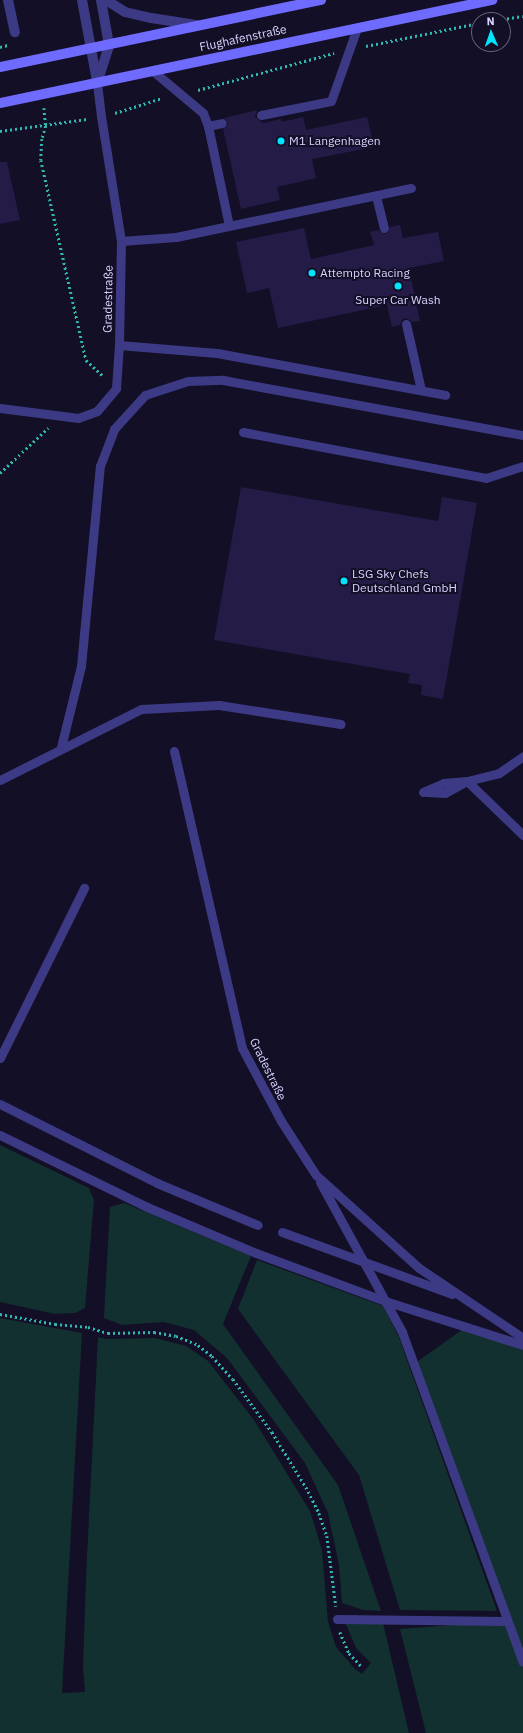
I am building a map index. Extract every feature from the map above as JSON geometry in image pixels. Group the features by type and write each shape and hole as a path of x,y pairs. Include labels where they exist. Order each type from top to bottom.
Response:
{"main road":[{"name":"Flughafenstraße","path":"0,67 322,0"},
{"name":"Flughafenstraße","path":"0,103 492,0"}],"street":[{"path":"8,0 15,32"},
{"path":"82,0 97,82"},
{"path":"97,82 109,45 101,0"},
{"path":"106,0 125,12 201,26"}],"lane":[{"path":"261,115 331,101 357,28"},
{"path":"153,71 203,113 208,126 230,226"},
{"name":"Gradestraße","path":"97,82 100,116 121,241 119,345 116,388"},
{"path":"208,126 222,123"},
{"path":"121,241 176,237 411,188"},
{"path":"376,196 384,228"},
{"path":"406,324 421,390"},
{"path":"119,345 217,353 445,395"},
{"path":"61,747 81,666 100,466 114,429 144,395 188,381 223,380 523,436"},
{"path":"0,408 59,417 78,418 96,411 116,388"},
{"path":"243,432 486,478 523,466"},
{"path":"0,780 61,747 141,709 219,705 341,724"},
{"name":"Gradestraße","path":"174,751 242,1048 281,1121 316,1175 419,1268 464,1299"},
{"path":"523,756 500,773 466,781 523,835"},
{"path":"0,1058 84,888"},
{"path":"0,1104 156,1183 258,1225"},
{"path":"0,1134 169,1216 256,1253 385,1301 523,1345"},
{"path":"316,1175 402,1332 523,1662"},
{"path":"282,1232 464,1299 523,1338"},
{"path":"337,1619 507,1621"}],"path":[{"path":"511,18 523,16"},
{"path":"0,131 46,126 100,116 163,97 180,94 350,50 471,25"},
{"path":"46,126 42,139 41,160 86,360 116,388"},
{"path":"0,473 59,417"},
{"path":"0,1314 55,1324 88,1327 108,1333 154,1332 176,1336 198,1345 212,1356 233,1379 272,1432 306,1487 319,1513 327,1536 332,1562 337,1619 341,1636 349,1653 361,1666"}],"green space":[{"path":"0,1145 89,1188 94,1200 85,1308 75,1313 55,1314 0,1302"},
{"path":"124,1203 251,1256 223,1324 338,1485 381,1611 363,1610 342,1603 339,1565 328,1513 305,1463 227,1358 194,1330 164,1322 122,1325 104,1318 110,1207"},
{"path":"257,1260 383,1306 398,1335 497,1611 400,1610 359,1475 238,1309"},
{"path":"0,1318 82,1333 62,1693 85,1692 83,1668 86,1577 98,1337 107,1339 155,1338 186,1346 208,1361 254,1420 310,1511 322,1550 328,1622 336,1647 355,1669 362,1674 371,1663 356,1648 345,1622 383,1623 409,1733 0,1733"},
{"path":"466,1327 523,1345 523,1733 426,1733 400,1629 507,1621 414,1364"}],"building":[{"path":"257,110 255,117 263,123 281,119 282,122 303,117 306,130 367,117 374,147 312,159 316,178 277,187 280,200 241,209 223,129 228,124 224,118"},
{"path":"0,162 7,162 20,220 0,224"},
{"name":"Attempto Racing","path":"400,225 403,238 438,232 444,261 409,268 420,321 412,322 405,318 402,320 400,325 392,327 387,305 278,328 269,288 247,293 236,242 304,228 311,259 374,245 370,232 378,230 385,234 388,232 390,227"},
{"name":"LSG Sky Chefs Deutschland GmbH","path":"241,487 438,521 442,497 477,503 443,699 421,695 422,685 408,683 410,674 214,640"}],"place":[{"name":"M1 Langenhagen","path":"281,141"},
{"name":"Attempto Racing","path":"312,273"},
{"name":"Super Car Wash","path":"398,286"},
{"name":"LSG Sky Chefs Deutschland GmbH","path":"344,581"}]}
